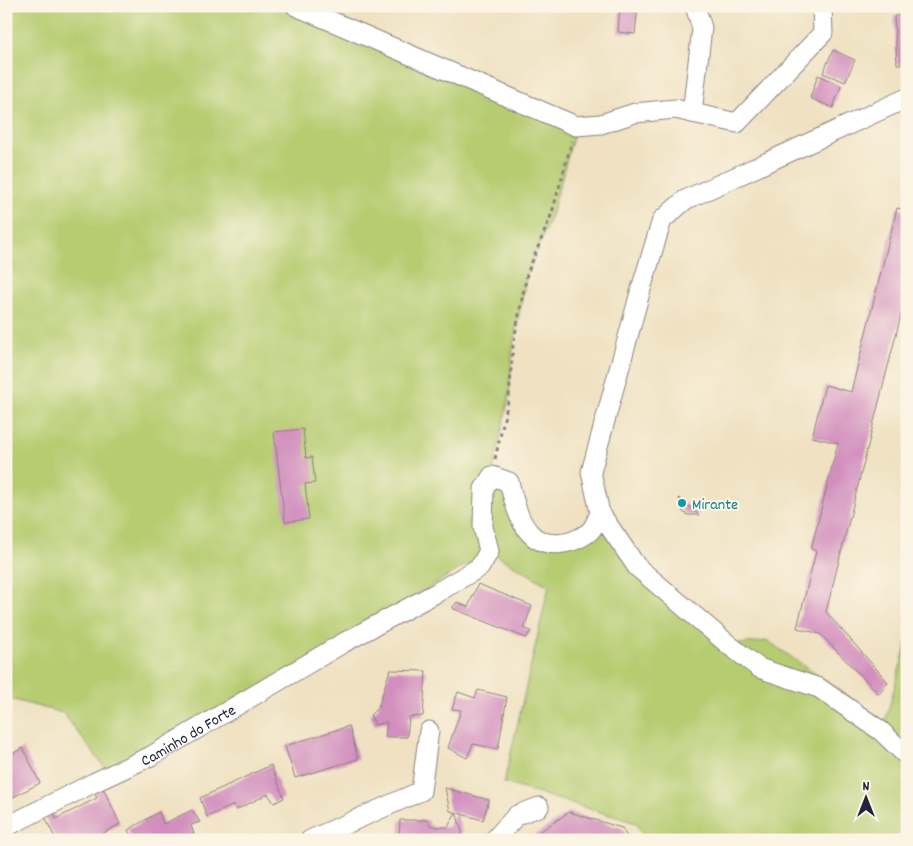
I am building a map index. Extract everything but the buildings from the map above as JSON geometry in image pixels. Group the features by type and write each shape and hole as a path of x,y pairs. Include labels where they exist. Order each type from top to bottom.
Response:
{"street":[{"path":"296,6 576,126 601,124 636,113 675,109 737,123 823,32 822,6"},
{"path":"692,113 702,28 695,6"},
{"path":"907,98 685,200 662,220 640,289 591,472 600,513 637,567 759,668 819,688 880,731 907,756"},
{"path":"492,476 509,482 515,506 528,532 543,543 568,544 590,532 600,513"},
{"name":"Caminho do Forte","path":"6,828 93,783 151,756 363,632 480,567 488,551 483,527 484,489 492,476"},
{"path":"310,840 421,791 429,731"},
{"path":"494,840 517,815 539,807"}],"path":[{"path":"492,476 509,397 513,345 526,274 552,213 576,126"}],"green space":[{"path":"6,6 296,6 576,126 552,213 527,274 513,345 509,397 492,476 509,482 528,532 568,543 600,513 637,567 729,645 768,641 885,722 907,642 907,840 646,840 636,823 504,783 549,586 489,551 151,756 105,768 63,713 6,698"}],"place":[{"name":"Mirante","path":"682,503"}]}
